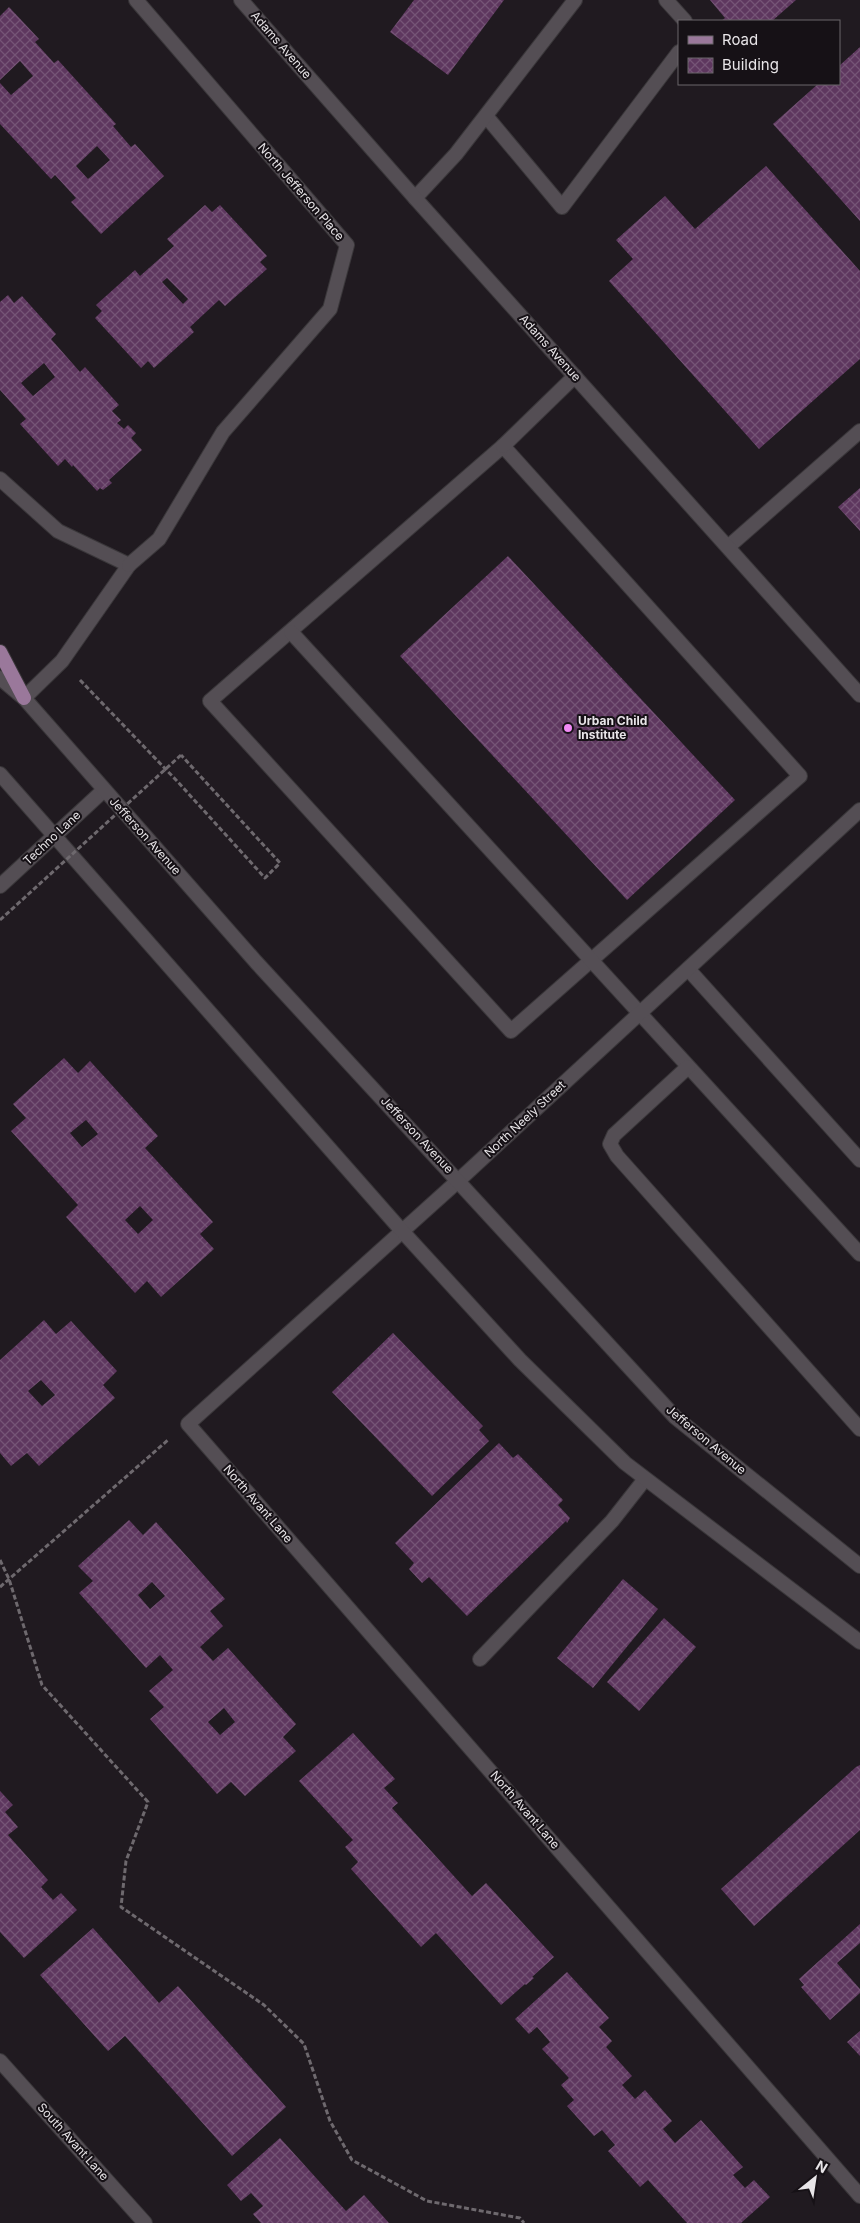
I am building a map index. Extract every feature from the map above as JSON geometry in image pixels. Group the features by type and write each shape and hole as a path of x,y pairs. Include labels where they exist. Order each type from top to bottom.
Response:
{"main road":[{"path":"0,652 24,698"}],"street":[{"name":"North Jefferson Place","path":"129,564 159,539 223,432 330,308 347,245 136,0"},
{"name":"Adams Avenue","path":"242,0 415,198 860,695"},
{"path":"415,198 456,154 575,0"},
{"path":"666,0 684,20"},
{"path":"486,116 562,207 678,53"},
{"path":"503,446 800,776 511,1031 210,702 503,446 575,376"},
{"path":"728,547 860,431"},
{"path":"0,479 58,531 129,564 62,662 24,698"},
{"path":"290,632 860,1254"},
{"name":"Jefferson Avenue","path":"0,678 24,698 256,962 459,1180 675,1417 860,1566"},
{"path":"0,774 402,1231 520,1360 625,1463 860,1642"},
{"name":"Techno Lane","path":"0,886 104,790"},
{"name":"North Neely Street","path":"188,1424 459,1180 860,810"},
{"path":"688,969 860,1160"},
{"path":"688,1067 614,1135 610,1144 617,1156 860,1429"},
{"name":"North Avant Lane","path":"188,1424 860,2196"},
{"path":"480,1659 612,1521 645,1479"},
{"name":"South Avant Lane","path":"0,2061 145,2223"}],"path":[{"path":"0,920 181,755 280,863 265,878 177,781 62,662"},
{"path":"0,1587 188,1424"},
{"path":"0,1560 9,1579 42,1685 148,1802 126,1861 121,1907 264,2005 304,2044 330,2121 352,2160 427,2201 520,2218 524,2223"}],"building":[{"path":"414,0 504,0 448,75 390,32"},
{"path":"710,0 796,0 773,20 722,20 725,18"},
{"path":"9,7 39,39 35,42 54,63 58,60 116,124 113,126 131,147 135,144 164,176 101,234 71,202 76,198 55,175 51,179 0,124 0,83 11,95 33,76 20,61 0,80 0,16","holes":["97,146 110,160 88,179 76,166"]},
{"path":"860,47 860,221 773,124 817,85 840,85 840,65"},
{"path":"766,166 860,271 860,359 759,449 609,281 633,259 616,240 665,196 695,229"},
{"path":"205,205 212,212 220,205 267,256 260,262 267,269 225,306 219,300 190,327 194,332 154,368 148,361 141,368 95,318 102,311 96,305 135,270 140,276 174,246 167,239","holes":["167,278 188,299 183,304 162,282"]},
{"path":"8,295 14,303 22,296 56,334 51,339 80,372 85,367 119,405 112,411 121,420 117,423 124,429 128,425 136,433 131,438 142,450 109,480 112,483 103,490 100,488 97,491 65,459 58,466 20,424 26,419 0,390 0,302","holes":["44,363 55,377 33,396 21,383"]},
{"path":"860,488 860,531 838,507"},
{"name":"Urban Child Institute","path":"508,556 735,800 627,900 400,656"},
{"path":"64,1058 78,1073 90,1061 158,1136 145,1148 213,1222 200,1234 214,1249 161,1297 147,1281 135,1293 66,1217 78,1205 11,1131 26,1118 13,1104","holes":["86,1120 98,1134 82,1147 70,1133","140,1206 153,1220 138,1234 125,1220"]},
{"path":"44,1320 56,1334 71,1321 117,1371 103,1385 115,1398 39,1466 27,1453 11,1466 0,1453 0,1360","holes":["41,1380 55,1395 42,1406 28,1391"]},
{"path":"393,1333 483,1426 479,1430 489,1441 432,1496 332,1392"},
{"path":"499,1443 513,1458 518,1454 563,1500 558,1505 570,1518 567,1523 566,1521 467,1616 429,1577 422,1583 409,1569 414,1563 395,1543"},
{"path":"129,1520 143,1535 156,1522 225,1599 210,1611 223,1626 200,1647 213,1661 228,1648 296,1724 283,1737 296,1751 245,1796 231,1782 217,1794 150,1719 164,1707 149,1691 173,1670 160,1655 146,1668 79,1593 93,1581 78,1566","holes":["152,1582 165,1596 150,1609 138,1595","224,1708 235,1722 220,1735 208,1722"]},
{"path":"623,1579 658,1609 593,1688 557,1658"},
{"path":"664,1618 696,1647 639,1711 607,1682"},
{"path":"353,1733 395,1779 384,1788 398,1803 392,1808 472,1896 486,1883 554,1957 532,1977 534,1978 501,2005 436,1933 421,1947 351,1869 358,1862 345,1847 353,1840 299,1781"},
{"path":"860,1765 860,1830 754,1926 721,1889"},
{"path":"0,1791 13,1805 5,1812 18,1827 8,1835 48,1880 41,1887 53,1900 61,1893 77,1910 24,1958 0,1932"},
{"path":"860,1924 860,1943 837,1963 860,1989 860,1993 830,2020 801,1987 804,1985 799,1979"},
{"path":"93,1928 159,2003 178,1986 286,2107 232,2156 125,2036 108,2051 40,1975"},
{"path":"567,1972 609,2018 599,2027 612,2041 606,2047 632,2076 622,2085 635,2099 645,2090 672,2121 663,2129 675,2143 701,2120 743,2167 733,2175 745,2188 754,2180 770,2197 741,2223 687,2223 648,2180 640,2187 608,2151 615,2145 602,2130 594,2136 567,2106 574,2100 561,2085 569,2078 542,2049 550,2042 537,2027 529,2034 515,2019"},
{"path":"860,2031 860,2056 847,2042"},
{"path":"280,2138 346,2211 364,2195 389,2223 261,2223 253,2214 263,2206 251,2193 241,2201 227,2185"}],"place":[{"name":"Urban Child Institute","path":"568,728"}]}
